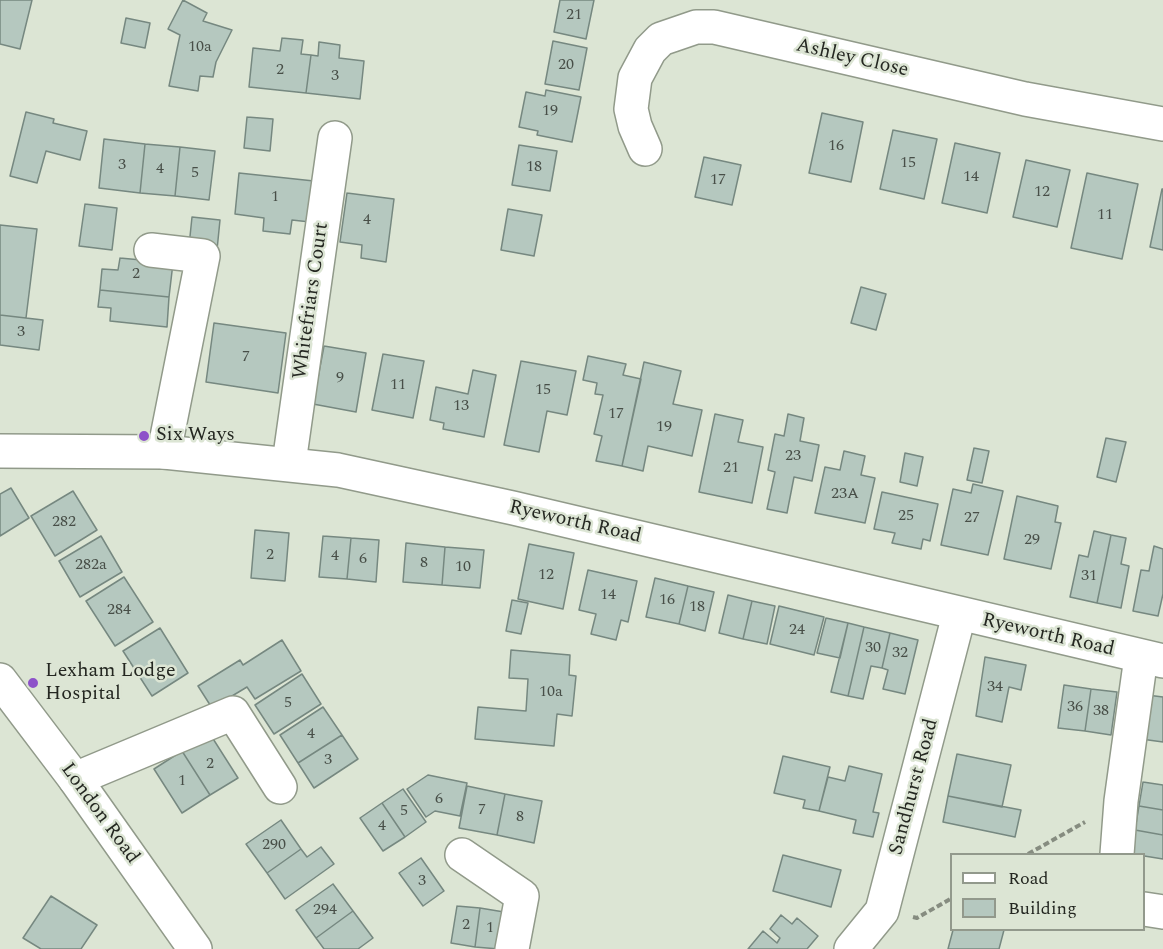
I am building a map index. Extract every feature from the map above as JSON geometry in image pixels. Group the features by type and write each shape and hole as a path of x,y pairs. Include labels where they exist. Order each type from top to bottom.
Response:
{"main road":[{"name":"Ashley Close","path":"645,149 634,126 632,110 635,78 641,63 661,39 696,27 714,27 1025,99 1163,124"},
{"name":"Whitefriars Court","path":"288,464 335,138"},
{"path":"151,250 203,256 164,452"},
{"name":"Ryeworth Road","path":"0,451 164,452 338,470 513,508 1152,659 1121,801 1117,853"},
{"name":"Sandhurst Road","path":"851,949 882,911 959,615"},
{"name":"London Road","path":"0,680 75,779 195,949"},
{"path":"75,779 233,713 280,787"},
{"path":"462,855 522,896 512,949"},
{"path":"1145,909 1163,912"}],"path":[{"path":"1031,853 1121,801"}],"building":[{"path":"0,0 32,0 20,49 0,44"},
{"path":"183,0 207,13 203,21 232,30 216,62 213,77 200,76 198,91 169,86 180,35 168,29"},
{"path":"560,0 594,0 586,39 554,32"},
{"path":"126,18 150,23 145,48 121,43"},
{"path":"282,38 303,40 301,54 311,55 306,93 249,87 253,48 280,51"},
{"path":"553,41 587,48 579,90 545,84"},
{"path":"319,42 340,45 339,58 364,61 360,99 306,93 311,55 318,56"},
{"path":"546,90 581,97 572,142 537,135 538,131 519,127 526,92 545,96"},
{"path":"26,112 54,119 53,123 87,131 80,160 46,151 37,183 10,176"},
{"path":"822,113 863,122 851,182 809,173"},
{"path":"247,117 273,119 270,151 244,148"},
{"path":"893,130 937,139 924,199 880,189"},
{"path":"104,139 145,144 140,193 99,188"},
{"path":"955,143 1000,153 987,213 942,203"},
{"path":"145,144 180,147 175,196 140,193"},
{"path":"519,145 557,151 550,191 512,185"},
{"path":"180,147 215,151 209,200 175,196"},
{"path":"704,157 741,165 732,205 695,197"},
{"path":"1026,160 1070,170 1057,227 1013,217"},
{"path":"239,173 314,181 310,222 292,220 290,234 263,231 264,218 235,214"},
{"path":"1087,173 1138,184 1122,259 1071,248"},
{"path":"1163,189 1163,250 1150,247"},
{"path":"347,193 394,199 386,262 361,258 362,245 340,242"},
{"path":"85,204 117,208 112,250 79,246"},
{"path":"508,209 542,215 534,256 501,250"},
{"path":"192,217 220,220 217,250 189,246"},
{"path":"0,225 37,229 26,318 0,315"},
{"path":"120,258 173,263 169,297 100,290 102,269 118,270"},
{"path":"861,287 886,294 876,330 851,323"},
{"path":"100,290 169,297 167,327 110,321 111,308 98,307"},
{"path":"0,315 43,320 39,350 0,345"},
{"path":"214,323 286,333 278,393 206,382"},
{"path":"324,346 366,353 356,412 313,404"},
{"path":"383,354 424,361 413,418 372,410"},
{"path":"588,356 626,364 623,375 641,379 622,466 596,461 602,436 594,434 603,395 595,394 597,383 583,380"},
{"path":"521,361 576,371 567,415 547,411 539,452 504,445"},
{"path":"644,362 681,371 673,404 702,410 692,456 648,446 643,471 622,466"},
{"path":"473,370 496,375 484,437 443,429 444,423 430,420 436,387 468,394"},
{"path":"715,414 743,420 738,442 763,447 752,503 699,492"},
{"path":"788,414 804,418 800,441 819,445 812,481 794,477 787,513 767,509 775,472 768,470 775,434 784,436"},
{"path":"1106,438 1126,442 1116,482 1097,477"},
{"path":"974,448 989,451 982,483 967,480"},
{"path":"844,451 865,456 861,475 875,478 865,523 815,513 825,467 840,470"},
{"path":"905,453 923,457 917,486 900,482"},
{"path":"973,484 1003,491 988,555 941,545 953,489 971,493"},
{"path":"11,488 29,518 0,536 0,494"},
{"path":"73,491 97,530 55,556 31,516"},
{"path":"882,492 938,504 930,541 923,539 921,549 892,543 895,533 874,529"},
{"path":"1017,496 1058,506 1055,522 1061,523 1051,569 1004,559"},
{"path":"255,530 289,533 285,581 251,578"},
{"path":"1094,531 1111,535 1097,603 1070,597 1079,555 1088,557"},
{"path":"1111,535 1126,538 1121,564 1129,566 1121,608 1097,603"},
{"path":"101,536 122,572 80,597 59,561"},
{"path":"323,536 351,538 347,579 319,577"},
{"path":"351,538 379,540 376,582 347,579"},
{"path":"406,543 445,547 442,585 403,582"},
{"path":"529,544 574,553 563,609 518,599"},
{"path":"1154,546 1163,549 1163,594 1158,616 1133,611 1141,570 1149,571"},
{"path":"445,547 484,550 480,588 442,585"},
{"path":"588,570 637,581 628,622 621,620 616,640 591,634 596,614 579,610"},
{"path":"124,577 153,622 115,646 86,601"},
{"path":"655,578 688,586 679,624 646,617"},
{"path":"688,586 714,592 705,631 679,624"},
{"path":"728,595 752,601 743,639 719,633"},
{"path":"512,600 528,603 521,634 506,631"},
{"path":"752,601 775,606 767,644 743,639"},
{"path":"779,606 824,617 814,655 770,644"},
{"path":"826,618 848,623 840,658 817,653"},
{"path":"848,623 864,627 848,696 831,692"},
{"path":"864,627 890,633 882,668 871,666 863,699 848,696"},
{"path":"160,628 188,673 152,696 123,651"},
{"path":"890,633 918,640 905,694 883,689 888,670 882,668"},
{"path":"282,640 301,671 255,699 247,687 212,708 198,686 240,660 243,665"},
{"path":"511,650 570,655 569,675 576,676 572,716 557,714 554,746 475,739 478,707 526,711 528,679 509,678"},
{"path":"985,657 1026,665 1021,690 1009,687 1002,722 976,716"},
{"path":"302,674 321,704 274,734 255,705"},
{"path":"1064,685 1091,689 1085,731 1058,728"},
{"path":"1091,689 1117,692 1111,735 1085,731"},
{"path":"1147,695 1163,697 1163,742 1141,739"},
{"path":"323,707 342,735 298,763 280,735"},
{"path":"210,734 238,778 210,795 182,751"},
{"path":"342,735 358,759 314,788 298,763"},
{"path":"182,751 210,795 182,813 154,769"},
{"path":"957,754 1011,765 1002,807 948,796"},
{"path":"783,756 830,767 819,811 803,808 805,800 774,793"},
{"path":"849,766 882,774 873,812 879,813 873,837 853,833 856,820 819,811 828,777 845,781"},
{"path":"428,775 467,783 460,816 435,811 426,817 407,789"},
{"path":"1143,782 1163,785 1163,810 1139,806"},
{"path":"467,786 505,794 497,835 459,828"},
{"path":"403,789 426,822 405,837 382,803"},
{"path":"505,794 542,801 534,843 497,835"},
{"path":"948,796 1021,810 1015,837 943,822"},
{"path":"382,803 405,837 383,851 360,818"},
{"path":"1139,806 1163,810 1163,835 1135,830"},
{"path":"281,820 301,849 267,873 246,844"},
{"path":"1135,830 1163,835 1163,859 1145,856 1145,853 1132,853"},
{"path":"321,847 334,864 285,899 267,873 301,849 307,857"},
{"path":"783,855 841,870 831,907 773,891"},
{"path":"421,858 444,891 423,906 399,873"},
{"path":"333,884 353,911 316,938 296,910"},
{"path":"51,896 97,925 81,949 41,949 23,938"},
{"path":"457,906 480,908 475,947 451,943"},
{"path":"480,908 504,912 499,949 475,947"},
{"path":"353,911 373,938 358,949 324,949 316,938"},
{"path":"781,915 792,924 797,918 818,936 807,949 748,949 763,931 777,943 780,938 770,929"},
{"path":"953,931 1004,931 999,949 948,949"}],"place":[{"name":"Six Ways","path":"144,436"},
{"name":"Lexham Lodge Hospital","path":"33,683"}]}
